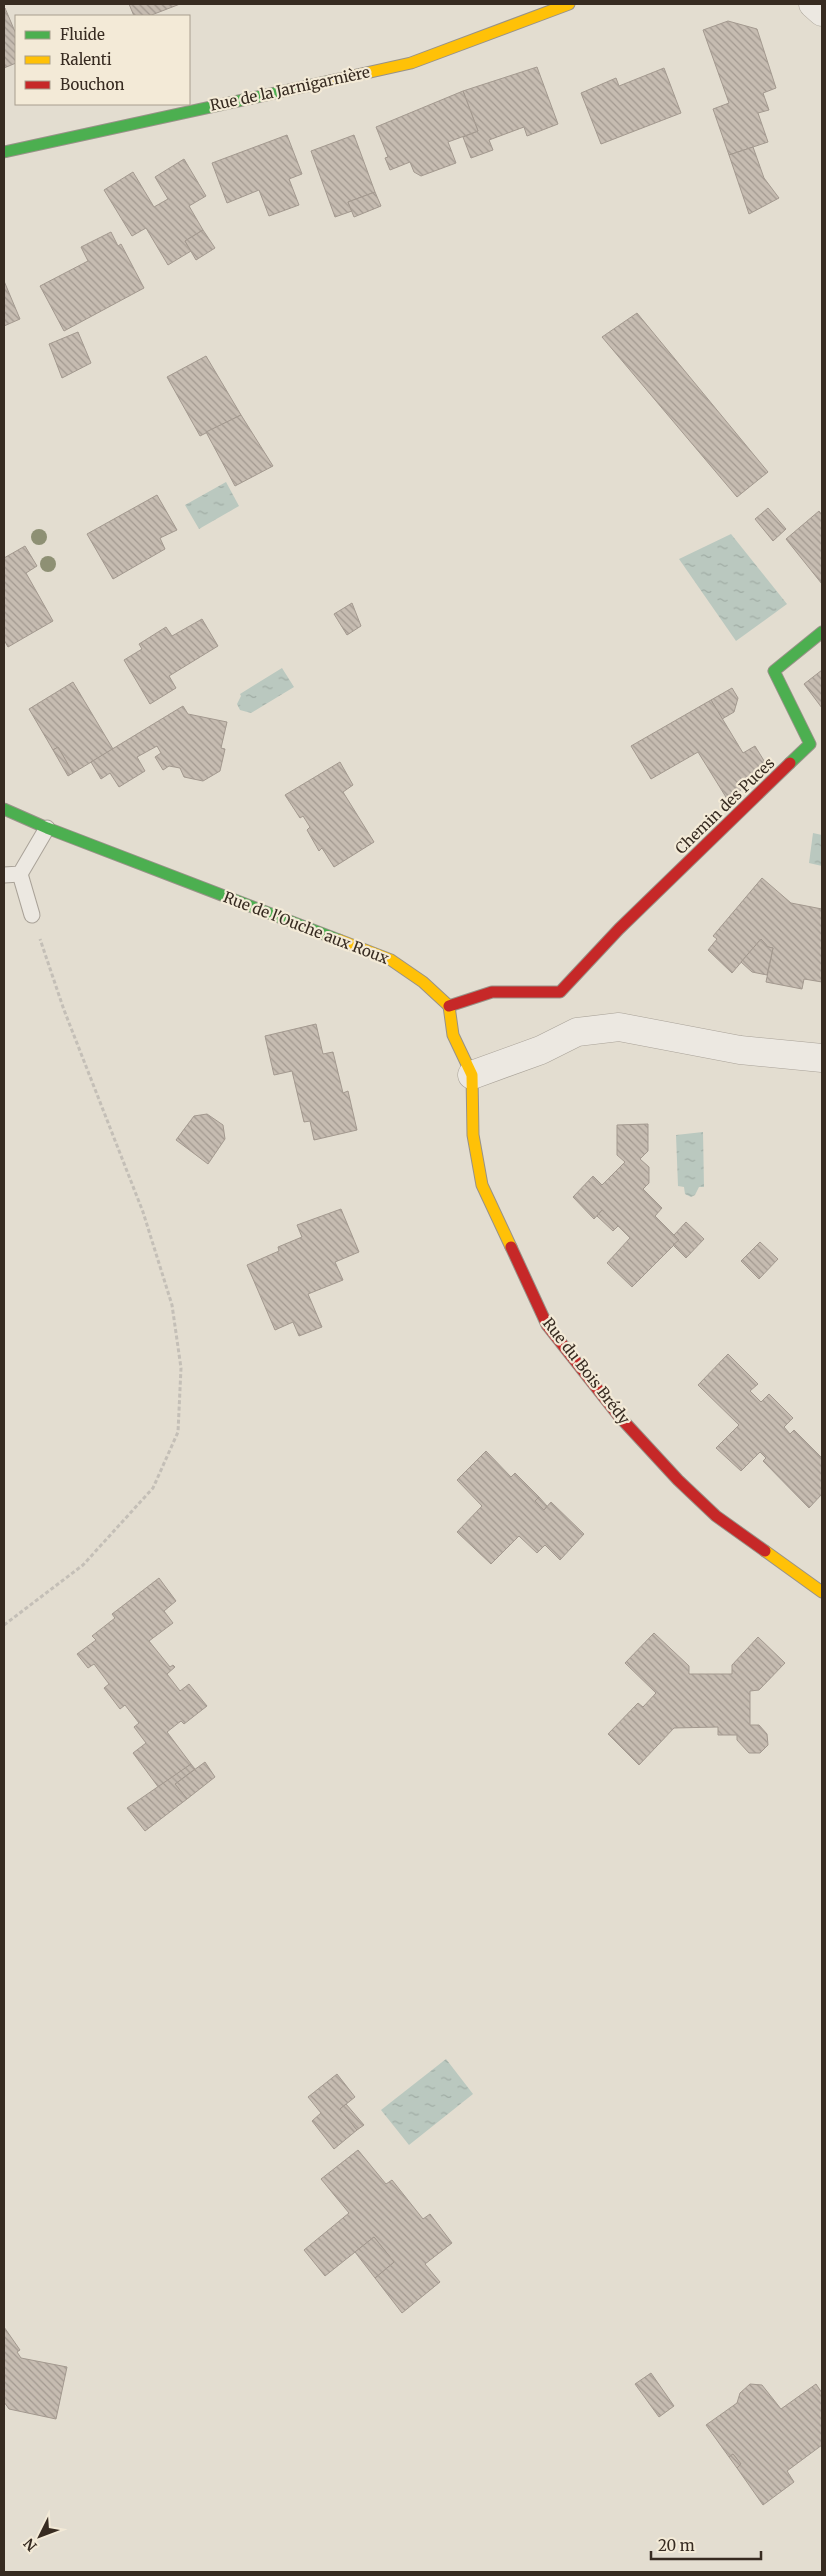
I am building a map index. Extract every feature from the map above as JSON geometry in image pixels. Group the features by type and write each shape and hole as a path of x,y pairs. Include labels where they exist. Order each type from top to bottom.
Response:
{"street":[{"name":"Rue de la Jarnigarnière","path":"4,152 412,63 569,4"},
{"path":"814,4 822,12"},
{"name":"Chemin des Puces","path":"448,1006 492,992 560,992 619,928 810,744 774,671 822,632"},
{"name":"Rue de l'Ouche aux Roux","path":"4,809 47,828 391,960 423,982 448,1006"},
{"name":"Rue du Bois Brédy","path":"448,1006 453,1035 472,1075 473,1135 482,1185 547,1325 618,1415 678,1480 716,1516 822,1592"},
{"path":"472,1075 541,1050 577,1032 619,1027 740,1050 822,1058"}],"lane":[{"path":"32,915 20,874 47,828"},
{"path":"4,875 20,874"}],"path":[{"path":"4,1625 83,1565 153,1488 178,1432 181,1368 172,1305 143,1212 64,1010 32,915"}],"water":[{"path":"226,482 239,506 199,529 185,505"},
{"path":"731,534 787,604 736,641 679,559"},
{"path":"282,668 294,687 251,713 240,710 237,704 241,696 240,694"},
{"path":"813,833 822,835 822,866 809,863"},
{"path":"703,1132 704,1187 699,1187 695,1195 691,1197 685,1194 684,1187 678,1186 676,1135"},
{"path":"446,2059 473,2094 409,2145 381,2110"}],"building":[{"path":"129,4 180,4 152,15 134,15"},
{"path":"5,8 15,32 15,63 4,68"},
{"path":"728,21 757,29 776,88 763,93 769,110 758,113 768,142 729,155 713,109 729,103 703,30"},
{"path":"537,67 558,124 527,136 524,127 489,140 493,150 471,158 463,137 478,131 463,91"},
{"path":"664,68 681,113 601,144 581,93 616,78 619,86"},
{"path":"463,91 478,131 448,142 456,163 421,176 414,172 410,162 390,170 385,158 388,157 376,127"},
{"path":"287,135 302,174 289,179 299,205 269,216 259,190 227,203 212,163"},
{"path":"354,135 375,192 348,202 352,211 335,217 311,151"},
{"path":"753,147 764,178 779,198 749,214 729,155"},
{"path":"184,159 206,196 189,206 203,230 185,241 191,251 168,265 146,228 132,236 104,190 133,172 154,207 168,199 155,177"},
{"path":"375,192 381,206 354,217 348,202"},
{"path":"203,230 215,248 196,260 185,241"},
{"path":"111,232 118,246 121,244 144,288 64,331 40,286 88,261 81,247"},
{"path":"4,281 20,319 4,326"},
{"path":"637,313 768,472 737,497 602,337"},
{"path":"78,332 91,363 62,378 49,344"},
{"path":"206,356 241,415 200,436 167,377"},
{"path":"241,415 273,466 235,486 206,432"},
{"path":"157,495 177,530 160,538 165,549 113,579 87,534"},
{"path":"768,508 786,529 773,541 755,519"},
{"path":"819,511 822,515 822,584 786,539"},
{"path":"25,546 37,566 26,573 53,621 8,647 4,640 4,558"},
{"path":"352,603 361,626 347,635 334,614"},
{"path":"202,619 218,646 169,676 176,688 150,704 124,660 142,649 139,644 166,627 172,636"},
{"path":"822,670 822,708 804,684"},
{"path":"73,682 113,749 73,773 58,747 53,750 29,709"},
{"path":"732,688 738,698 734,712 722,719 711,700"},
{"path":"711,700 743,753 755,746 766,764 729,802 698,752 651,779 631,746"},
{"path":"183,706 188,714 227,722 221,748 225,749 220,771 203,781 184,777 180,768 169,766 163,770 155,757 161,753 157,746 137,757 145,771 119,787 110,773 101,779 91,762"},
{"path":"58,747 73,773 68,776 53,750"},
{"path":"340,762 353,785 343,792 374,842 334,867 322,848 319,851 307,830 310,827 303,816 300,818 285,795"},
{"path":"762,878 791,903 822,909 822,982 804,979 802,989 766,982 773,948 768,947 761,939 732,973 708,950 717,939 713,936"},
{"path":"761,939 768,947 773,948 767,975 752,972 741,962"},
{"path":"316,1024 323,1054 333,1052 343,1093 348,1091 357,1130 314,1140 310,1121 304,1122 292,1071 274,1075 265,1036"},
{"path":"207,1114 223,1125 225,1139 208,1164 176,1140 194,1116"},
{"path":"648,1124 648,1151 640,1159 649,1167 649,1183 643,1189 662,1208 655,1216 679,1240 632,1287 607,1263 630,1238 602,1210 594,1219 573,1197 593,1176 602,1185 625,1162 617,1155 617,1125"},
{"path":"341,1209 359,1252 335,1262 343,1280 308,1294 322,1327 299,1336 293,1322 275,1330 247,1265 279,1251 278,1247 302,1237 297,1225"},
{"path":"602,1210 618,1226 613,1231 597,1216"},
{"path":"686,1222 704,1239 686,1258 673,1245 679,1240 674,1235"},
{"path":"760,1242 778,1259 759,1279 741,1261"},
{"path":"728,1354 758,1384 750,1391 761,1402 769,1394 793,1418 784,1427 790,1434 794,1430 822,1458 822,1494 809,1508 763,1461 766,1458 760,1452 741,1471 716,1448 739,1425 698,1385"},
{"path":"486,1451 511,1477 515,1473 539,1497 535,1501 544,1510 551,1502 584,1534 560,1560 545,1545 537,1553 519,1536 491,1564 457,1532 482,1506 457,1480"},
{"path":"539,1497 547,1506 544,1510 535,1501"},
{"path":"159,1578 176,1601 164,1611 173,1623 149,1641 170,1667 173,1665 175,1667 167,1674 180,1691 189,1684 207,1706 184,1724 181,1721 167,1732 191,1764 159,1788 133,1753 146,1743 134,1727 139,1723 125,1705 120,1709 104,1688 109,1684 94,1664 88,1668 77,1654 96,1640 92,1636 115,1618 112,1614"},
{"path":"654,1633 689,1666 689,1674 732,1674 732,1665 758,1637 785,1663 759,1690 750,1691 750,1725 759,1725 767,1734 768,1745 760,1753 749,1753 737,1740 737,1735 718,1735 718,1727 674,1728 639,1765 608,1734 638,1703 643,1707 656,1693 625,1663"},
{"path":"205,1762 215,1777 187,1799 175,1784"},
{"path":"191,1764 195,1769 175,1784 187,1799 145,1831 127,1808"},
{"path":"337,2074 355,2097 340,2109 357,2130 334,2149 312,2121 321,2113 308,2097"},
{"path":"346,2104 364,2125 357,2130 340,2109"},
{"path":"358,2150 386,2184 392,2180 423,2219 430,2214 452,2243 425,2264 440,2282 402,2313 375,2278 394,2262 374,2237 325,2276 304,2250 349,2213 321,2179"},
{"path":"374,2237 394,2262 375,2278 355,2252"},
{"path":"4,2327 20,2350 17,2352 21,2358 67,2367 56,2419 9,2409 4,2402"},
{"path":"651,2373 674,2406 659,2417 635,2384"},
{"path":"750,2384 762,2385 781,2409 816,2384 822,2393 822,2445 787,2471 794,2482 763,2505 737,2468 741,2464 733,2454 729,2457 706,2425 737,2403 740,2393"},
{"path":"733,2454 741,2464 737,2468 729,2457"}],"traffic: fast":[{"path":"4,152 330,81"},
{"path":"790,763 810,744 774,671 822,632"},
{"path":"4,809 47,828 339,940"}],"traffic: slow":[{"path":"330,81 411,63 569,4"},
{"path":"339,940 391,960 423,982 449,1006"},
{"path":"449,1006 453,1035 472,1075 473,1135 482,1185 511,1247"},
{"path":"765,1551 822,1592"}],"traffic: jam":[{"path":"449,1006 492,992 560,992 619,929 790,763"},
{"path":"511,1247 547,1325 618,1415 678,1480 716,1516 765,1551"}]}
